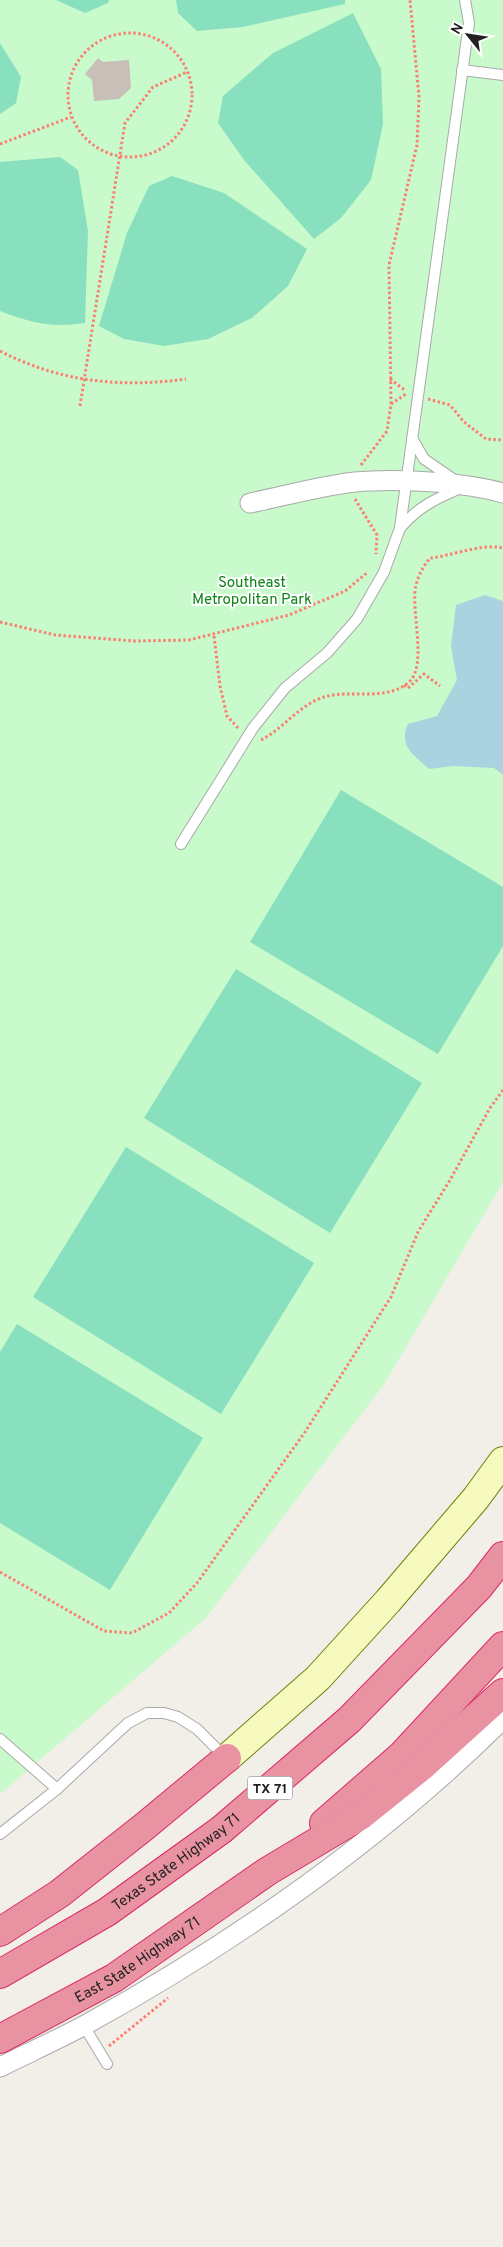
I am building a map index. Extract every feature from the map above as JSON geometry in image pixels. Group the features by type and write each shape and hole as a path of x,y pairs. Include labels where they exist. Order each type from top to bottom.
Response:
{"highway":[{"name":"Texas State Highway 71","path":"0,1974 108,1912 221,1830 349,1720 479,1587 503,1556"},
{"path":"268,1871 402,1755 503,1646"},
{"path":"268,1871 360,1816 428,1761 503,1692"},
{"path":"0,1932 59,1894 227,1758"},
{"name":"East State Highway 71","path":"0,2039 114,1978 268,1871"}],"street":[{"path":"250,503 355,482 406,481 503,493"},
{"path":"227,1758 318,1678 388,1601 476,1498 503,1460"},
{"path":"0,2067 84,2026 191,1963 307,1887 417,1799 503,1719"}],"lane":[{"path":"180,844 246,738 285,688 327,653 358,619 384,572 400,528 469,23 466,0"},
{"path":"462,70 503,75"},
{"path":"412,438 424,459 465,487"},
{"path":"400,528 412,514 424,506 465,487"},
{"path":"0,1834 58,1789 128,1723 147,1713 164,1713 178,1717 196,1728 227,1758"},
{"path":"0,1739 58,1789"},
{"path":"84,2026 107,2064"}],"path":[{"path":"374,561 377,536 352,494 360,467 387,431 391,404 389,265 417,145 419,97 410,0"},
{"path":"134,33 154,37 171,48 184,64 191,83 191,104 185,123 173,140 156,152 136,157 120,156 97,148 81,134 71,117 68,96 71,76 80,58 95,43 113,35 134,33"},
{"path":"80,406 126,123 153,87 187,72"},
{"path":"0,144 71,117"},
{"path":"0,352 23,363 84,379 122,384 158,383 186,378"},
{"path":"390,379 409,393 391,404"},
{"path":"418,396 450,405 464,422 486,439 503,440"},
{"path":"214,636 220,686 227,716 246,738 254,743 273,734 299,711 323,697 392,692 410,682 418,666 415,587 421,569 430,558 450,556 466,551 503,548"},
{"path":"0,622 55,636 134,641 189,640 214,636 289,615 346,592 372,569"},
{"path":"404,685 408,688 424,674 440,686"},
{"path":"0,1572 104,1631 132,1633 169,1613 197,1583 305,1432 391,1297 418,1232 450,1180 490,1108 503,1090"}],"green space":[{"name":"Southeast Metropolitan Park","path":"0,0 503,0 503,1182 385,1383 206,1618 0,1794"},
{"path":"56,0 109,0 108,3 85,13"},
{"path":"176,0 345,0 345,4 243,27 197,31 178,13"},
{"path":"353,13 381,69 383,124 371,180 341,218 314,239 244,160 218,123 223,96 273,53"},
{"path":"0,43 21,77 16,103 0,114"},
{"path":"60,157 78,170 88,231 85,323 51,325 22,319 0,311 0,162"},
{"path":"172,176 224,193 307,249 288,286 252,318 208,339 164,346 124,339 99,326 127,233 149,186"},
{"path":"341,790 503,887 503,946 438,1054 250,942"},
{"path":"236,969 422,1083 330,1233 144,1118"},
{"path":"126,1147 314,1263 221,1414 33,1297"},
{"path":"17,1324 203,1438 110,1590 0,1523 0,1352"}],"water":[{"path":"485,595 503,601 503,775 494,768 453,766 429,769 409,750 406,745 405,732 408,724 437,716 457,680 451,646 456,605"}],"building":[{"path":"98,58 103,62 129,60 131,88 119,99 94,101 92,80 85,74"}]}
